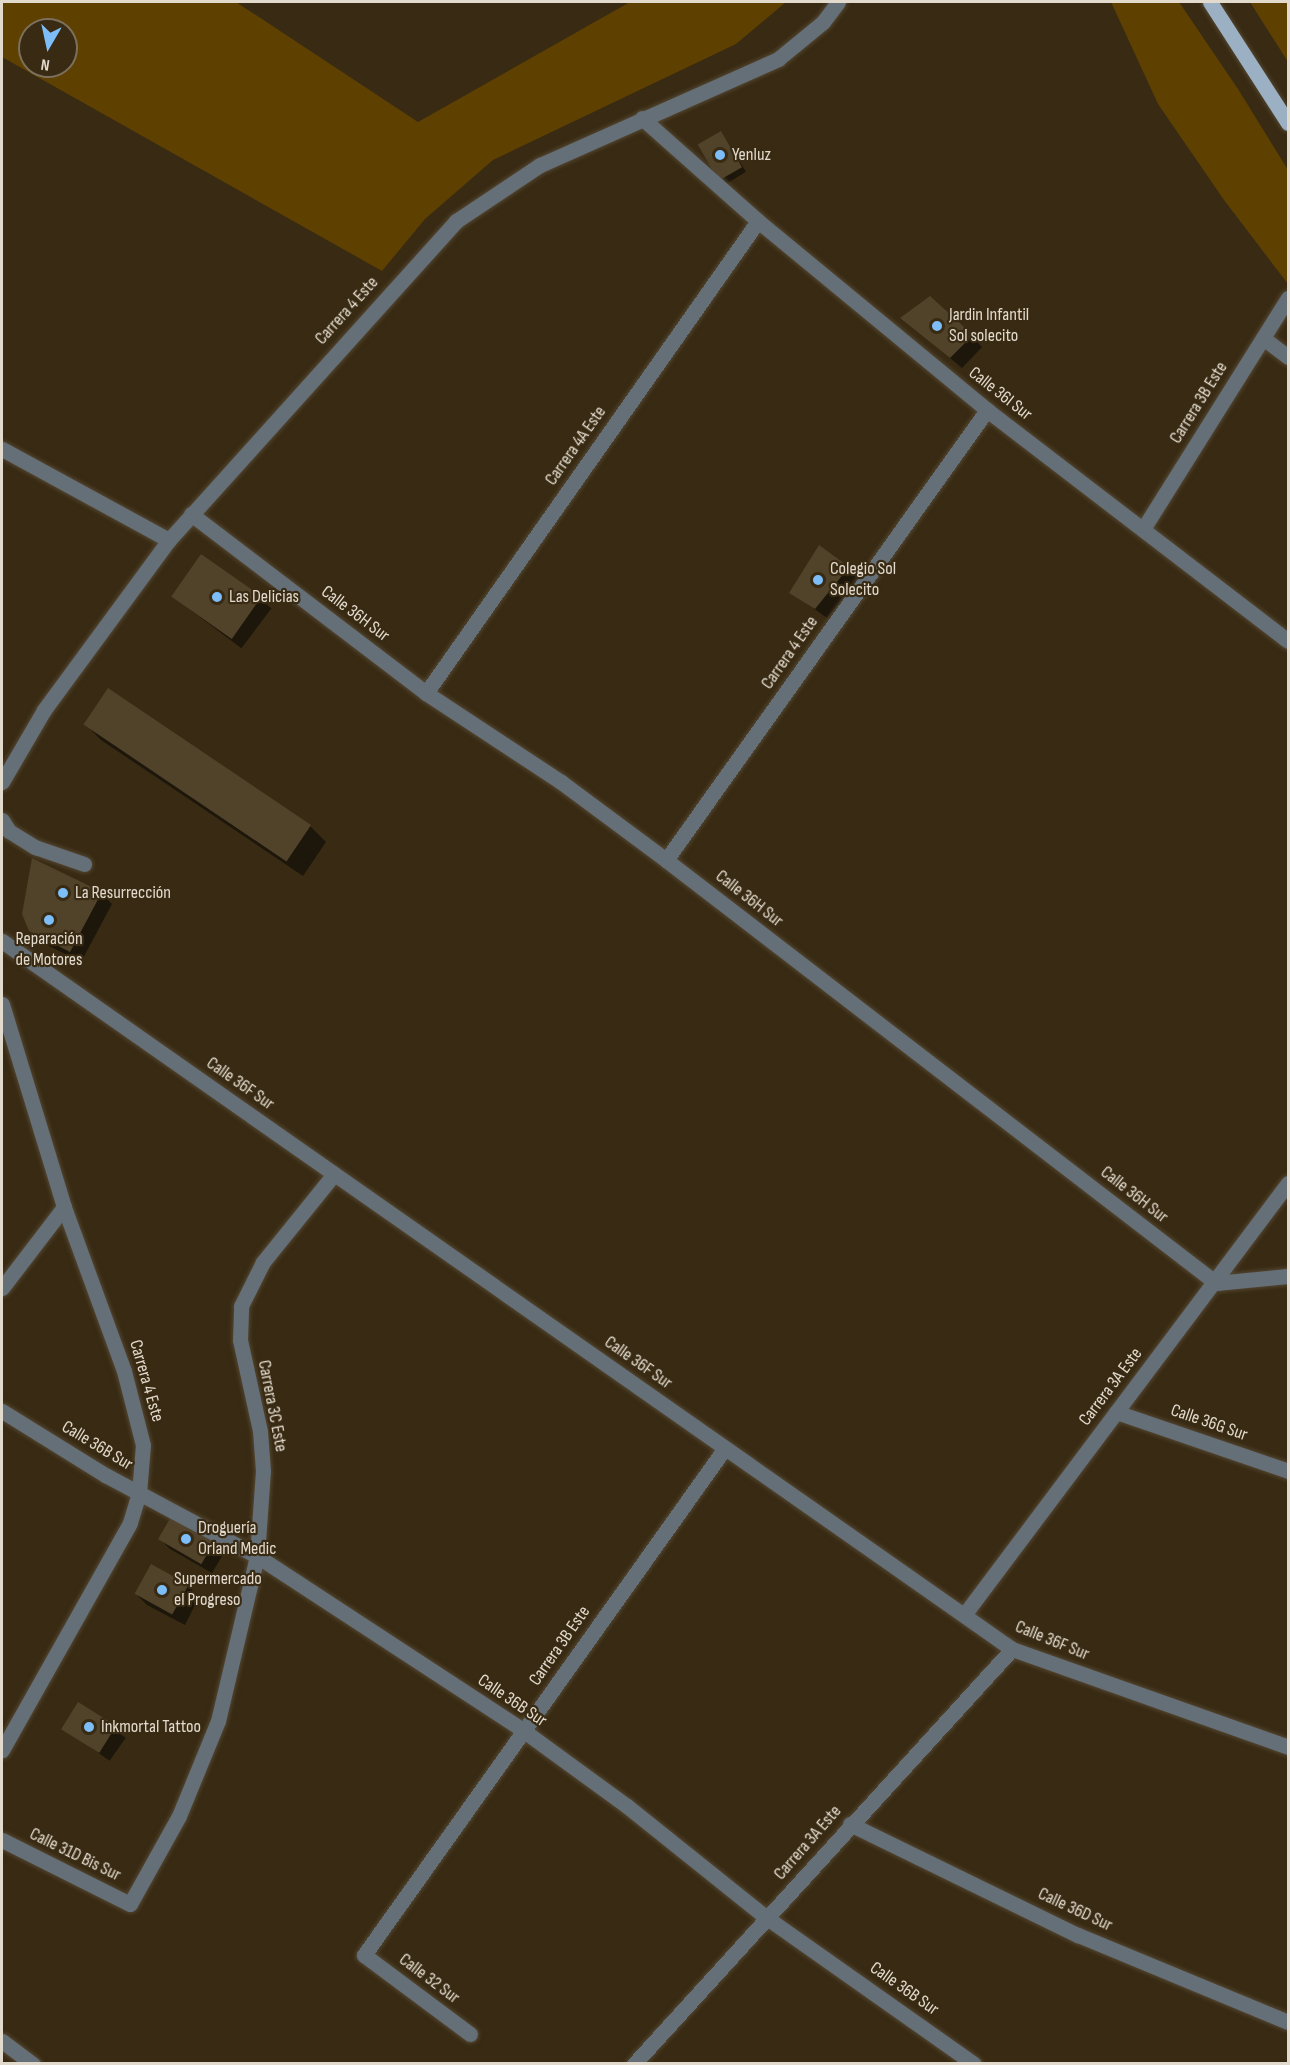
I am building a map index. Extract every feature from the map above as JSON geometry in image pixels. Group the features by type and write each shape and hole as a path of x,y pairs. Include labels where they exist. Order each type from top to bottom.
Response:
{"main road":[{"path":"1210,2 1288,123"}],"street":[{"name":"Carrera 4 Este","path":"2,783 44,710 169,540 456,221 540,165 778,58 823,22 838,2"},
{"name":"Calle 36I Sur","path":"642,118 758,221 987,410 1288,641"},
{"name":"Carrera 4A Este","path":"426,693 758,221"},
{"name":"Carrera 3B Este","path":"1143,529 1288,298"},
{"path":"1263,338 1288,357"},
{"name":"Carrera 4 Este","path":"666,860 987,410"},
{"path":"2,449 169,540"},
{"name":"Calle 36H Sur","path":"191,514 426,693 561,782 666,860 1216,1283"},
{"path":"2,820 9,831 35,847 84,864"},
{"name":"Calle 36F Sur","path":"2,941 1012,1649 1288,1747"},
{"name":"Carrera 4 Este","path":"2,1004 64,1207 109,1327 140,1425 143,1445 139,1494 118,1548 2,1750"},
{"name":"Carrera 3C Este","path":"130,1904 201,1769 233,1671 257,1556 263,1471 260,1431 240,1340 241,1306 262,1262 334,1174"},
{"name":"Carrera 3A Este","path":"964,1615 1216,1283 1288,1183"},
{"path":"2,1288 64,1207"},
{"path":"1216,1283 1288,1276"},
{"name":"Calle 36B Sur","path":"2,1411 139,1494 257,1556 524,1731 620,1800 767,1918 974,2064"},
{"name":"Calle 36G Sur","path":"1116,1412 1288,1472"},
{"name":"Carrera 3B Este","path":"364,1954 725,1448"},
{"name":"Carrera 3A Este","path":"634,2064 850,1824 1012,1649"},
{"name":"Calle 36D Sur","path":"850,1824 1078,1935 1288,2022"},
{"name":"Calle 31D Bis Sur","path":"2,1840 130,1904"},
{"name":"Calle 32 Sur","path":"364,1954 470,2034"},
{"path":"2,2042 33,2064"}],"shaded area":[{"path":"2,2 236,2 418,122 630,2 786,2 736,44 493,160 425,219 382,271 39,78 78,78 78,18 18,18 18,66 2,57"},
{"path":"1111,2 1179,2 1238,89 1288,170 1288,284 1224,200 1158,104"},
{"path":"1250,2 1288,2 1288,62"}],"building":[{"name":"Yenluz","path":"721,131 742,167 719,181 698,144"},
{"name":"Jardin Infantil Sol solecito","path":"930,296 973,335 950,358 900,318"},
{"name":"Colegio Sol Solecito","path":"819,545 849,567 815,609 789,593"},
{"name":"Las Delicias","path":"201,554 262,596 232,639 171,597"},
{"path":"108,688 311,825 287,861 83,724"},
{"path":"32,858 102,892 70,952 29,931 22,914"},
{"name":"Droguería Orland Medic","path":"172,1515 215,1540 201,1564 158,1539"},
{"name":"Supermercado el Progreso","path":"151,1564 189,1585 172,1615 135,1594"},
{"name":"Inkmortal Tattoo","path":"78,1702 116,1726 99,1753 61,1729"}],"place":[{"name":"Yenluz","path":"720,155"},
{"name":"Jardin Infantil Sol solecito","path":"937,326"},
{"name":"Colegio Sol Solecito","path":"818,580"},
{"name":"Las Delicias","path":"217,597"},
{"name":"La Resurrección","path":"63,893"},
{"name":"Reparación de Motores","path":"49,920"},
{"name":"Droguería Orland Medic","path":"186,1539"},
{"name":"Supermercado el Progreso","path":"162,1590"},
{"name":"Inkmortal Tattoo","path":"89,1727"}]}
